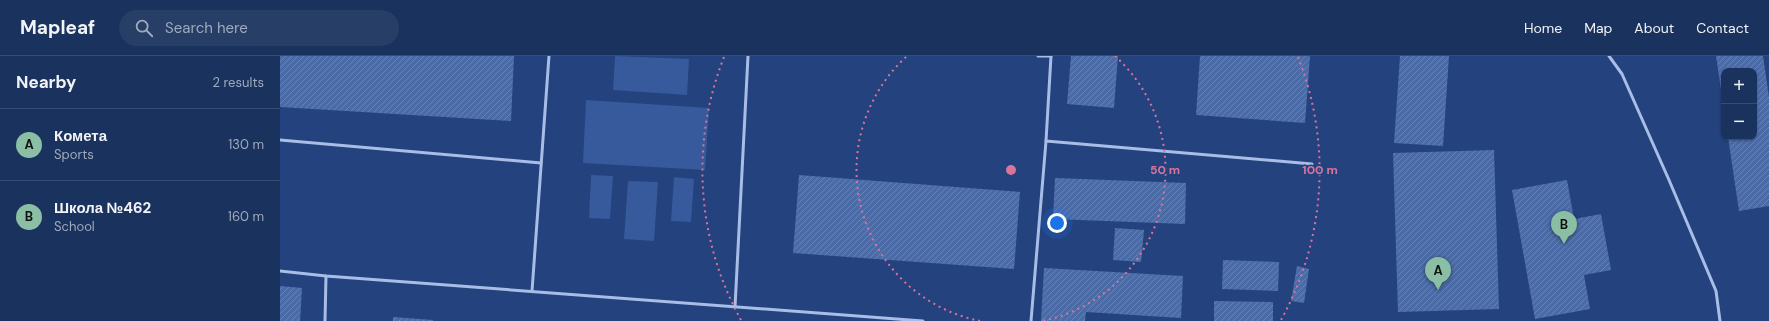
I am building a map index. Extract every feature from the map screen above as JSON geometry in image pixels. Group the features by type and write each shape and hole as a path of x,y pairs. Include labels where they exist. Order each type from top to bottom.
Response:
{"lane":[{"path":"532,291 549,56"},
{"path":"735,307 748,56"},
{"path":"1031,321 1046,141 1051,56 1038,56"},
{"path":"1609,56 1622,74 1716,291 1720,321"},
{"path":"280,140 541,163"},
{"path":"1046,141 1312,164"},
{"path":"280,271 326,276 923,321"},
{"path":"325,321 326,276"}],"shaded area":[{"path":"615,56 689,59 687,95 613,90"},
{"path":"586,100 709,108 705,170 583,163"},
{"path":"591,175 613,176 610,219 589,218"},
{"path":"674,177 694,179 691,222 671,221"},
{"path":"628,181 658,182 654,241 624,239"}],"building":[{"path":"280,56 514,56 511,121 280,107"},
{"path":"1071,56 1118,56 1114,108 1067,104"},
{"path":"1200,56 1310,56 1305,123 1196,115"},
{"path":"1400,56 1449,56 1443,146 1394,143"},
{"path":"1716,56 1763,56 1769,97 1769,206 1739,211 1728,140 1757,140 1757,68 1721,68 1721,90"},
{"path":"1494,150 1499,309 1398,312 1393,153"},
{"path":"799,175 1020,192 1014,269 793,253"},
{"path":"1055,178 1186,183 1185,224 1053,219"},
{"path":"1567,180 1574,219 1601,214 1611,270 1584,275 1590,309 1535,319 1512,190"},
{"path":"1115,228 1144,230 1141,262 1113,260"},
{"path":"1223,260 1279,262 1278,291 1222,289"},
{"path":"1297,266 1309,269 1304,303 1291,301"},
{"path":"1044,268 1183,276 1181,318 1086,312 1085,321 1041,321"},
{"path":"280,286 302,288 300,321 280,321"},
{"path":"1214,301 1273,302 1273,321 1214,321"},
{"path":"393,317 433,320 433,321 393,321"}],"place":[{"name":"Школа №462","path":"1564,244"},
{"name":"Комета","path":"1438,290"}]}
